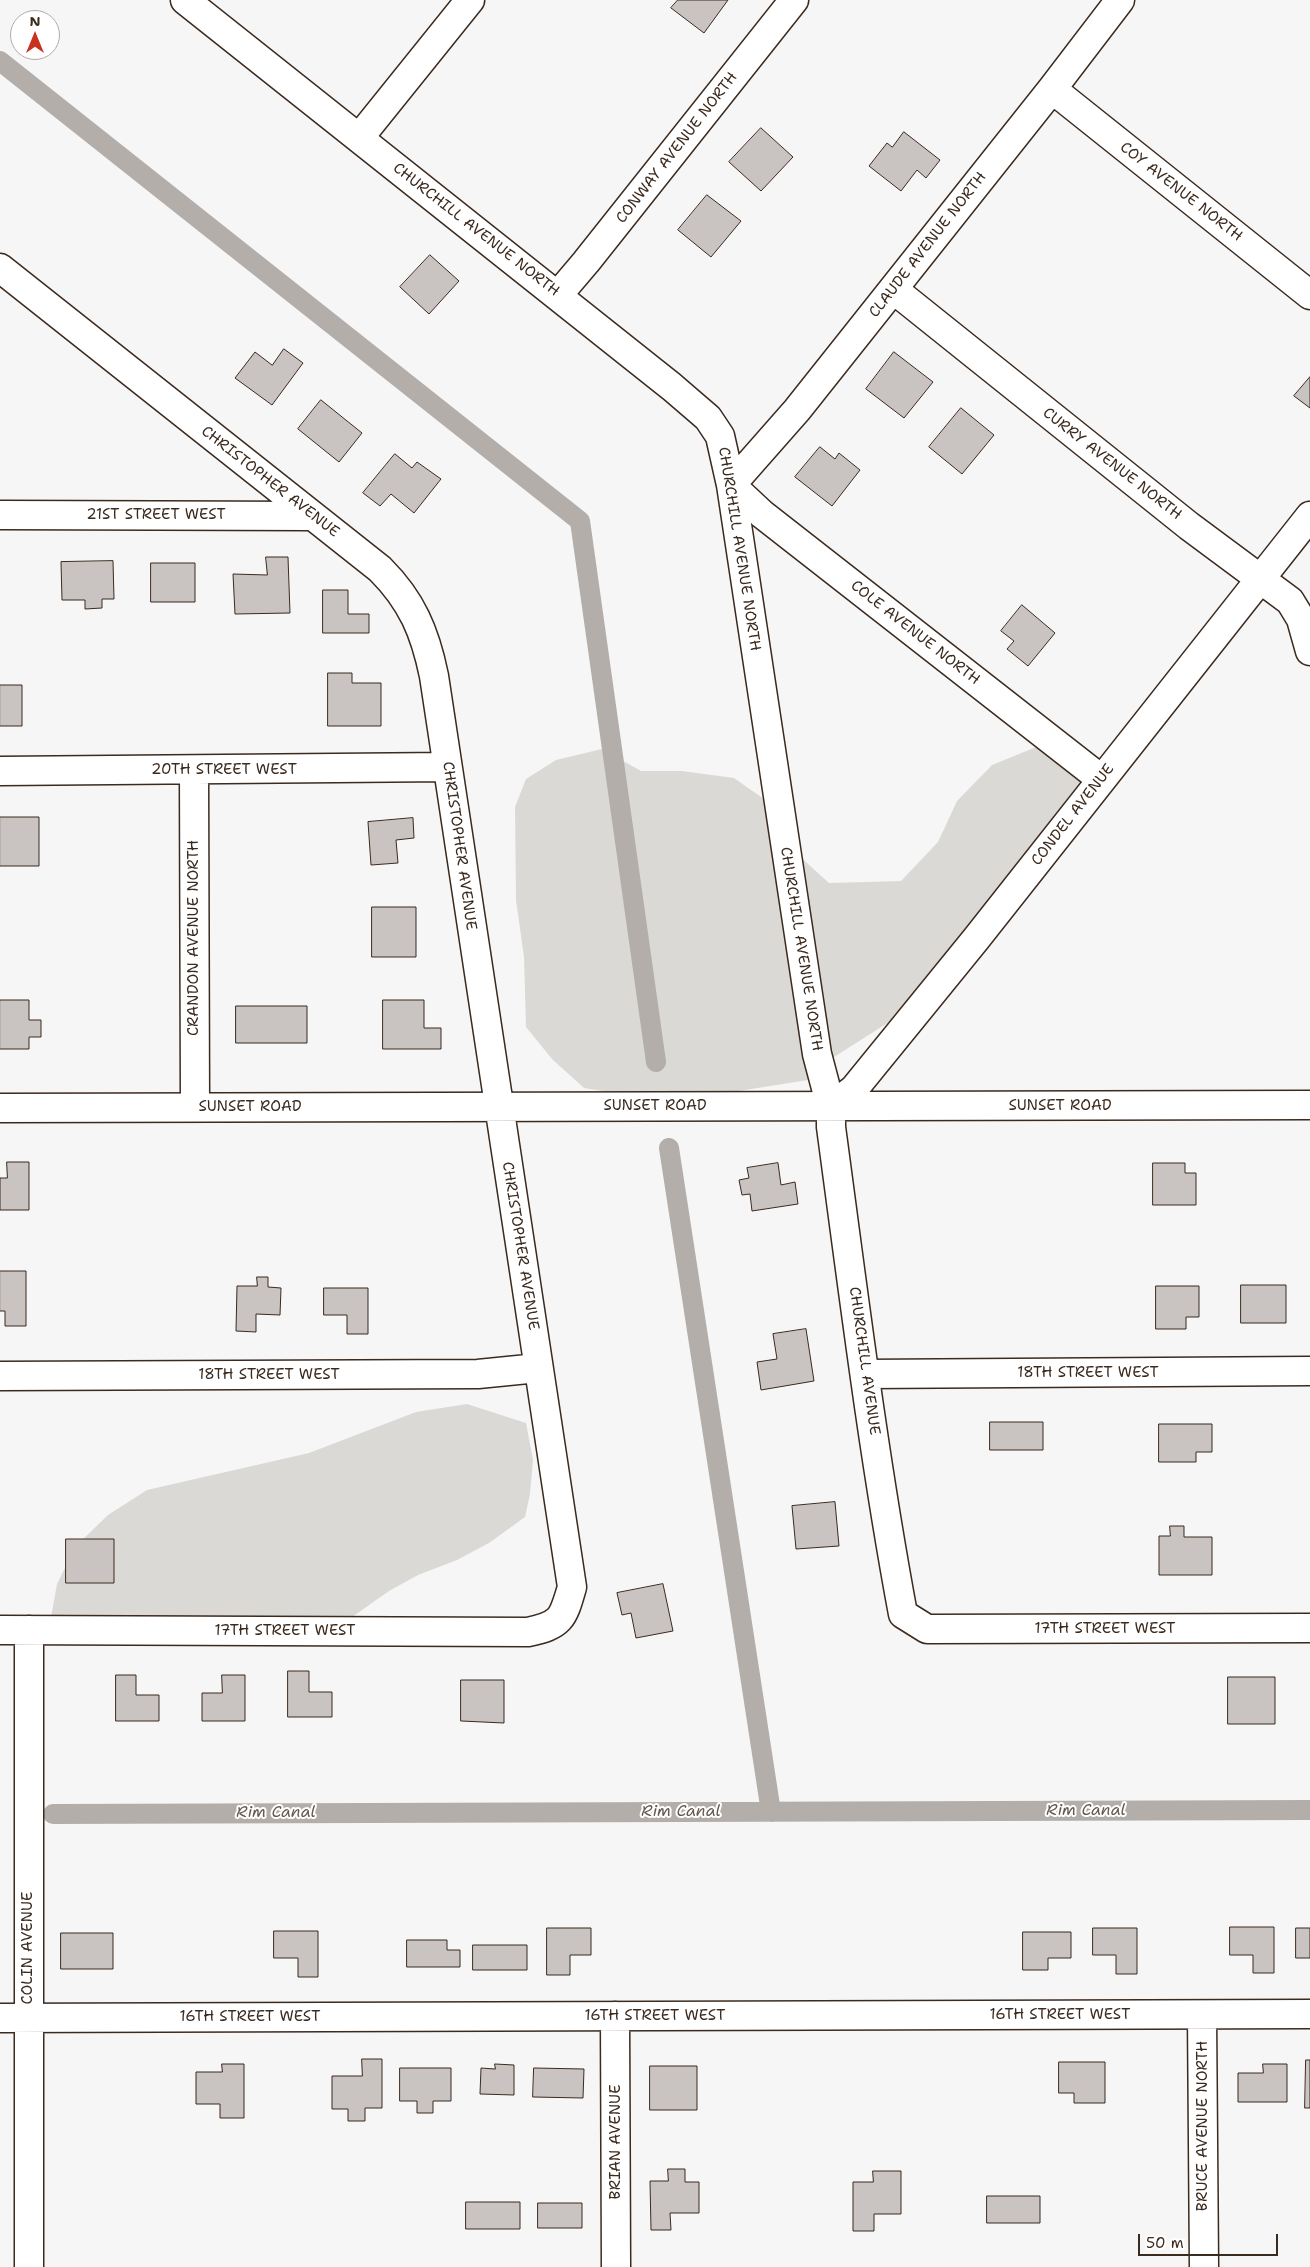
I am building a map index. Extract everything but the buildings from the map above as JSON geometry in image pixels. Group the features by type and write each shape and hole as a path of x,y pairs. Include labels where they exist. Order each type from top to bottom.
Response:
{"street":[{"name":"CHURCHILL AVENUE NORTH","path":"185,0 672,386 708,418 720,436 731,485 817,1054 831,1108"},
{"path":"359,138 470,0"},
{"name":"CONWAY AVENUE NORTH","path":"558,295 794,0"},
{"name":"CLAUDE AVENUE NORTH","path":"731,485 797,410 1052,89 1120,0"},
{"name":"COY AVENUE NORTH","path":"1052,89 1310,295"},
{"name":"CHRISTOPHER AVENUE","path":"0,268 380,569 398,586 422,628 430,652 448,767 572,1587 564,1615"},
{"name":"CURRY AVENUE NORTH","path":"893,289 1189,526 1290,601 1300,619 1310,651"},
{"name":"COLE AVENUE NORTH","path":"731,485 762,514 1101,779"},
{"name":"21ST STREET WEST","path":"0,515 312,516"},
{"name":"CONDEL AVENUE","path":"831,1108 854,1089 976,939 1310,516"},
{"name":"20TH STREET WEST","path":"0,771 448,767"},
{"name":"CRANDON AVENUE NORTH","path":"194,770 195,1107"},
{"name":"SUNSET ROAD","path":"0,1108 498,1106 831,1108 1310,1105"},
{"name":"CHURCHILL AVENUE","path":"831,1108 832,1137 891,1547 903,1614"},
{"name":"18TH STREET WEST","path":"0,1376 478,1374 538,1368"},
{"name":"18TH STREET WEST","path":"866,1374 1310,1371"},
{"name":"17TH STREET WEST","path":"903,1614 927,1629 1310,1628"},
{"name":"17TH STREET WEST","path":"0,1630 528,1632 548,1628 564,1615"},
{"name":"COLIN AVENUE","path":"28,2267 29,1630"},
{"name":"16TH STREET WEST","path":"0,2018 1310,2014"},
{"name":"BRUCE AVENUE NORTH","path":"1202,2015 1204,2267"},
{"name":"BRIAN AVENUE","path":"615,2016 616,2267"}],"shaded area":[{"path":"1041,745 1093,780 937,984 886,1024 834,1057 808,1080 688,1099 651,1099 584,1088 552,1059 526,1027 524,957 516,900 515,807 526,779 556,760 602,749 641,771 682,771 734,778 771,804 797,854 829,883 901,881 938,842 957,801 992,765"},
{"path":"467,1404 526,1423 533,1460 530,1494 525,1517 489,1543 457,1560 418,1575 389,1591 345,1622 50,1623 57,1584 76,1546 108,1515 147,1490 309,1453 416,1412"}],"waterway":[{"path":"0,61 580,521 656,1062"},
{"path":"669,1148 771,1812"},
{"name":"Rim Canal","path":"53,1814 1310,1810"}]}
